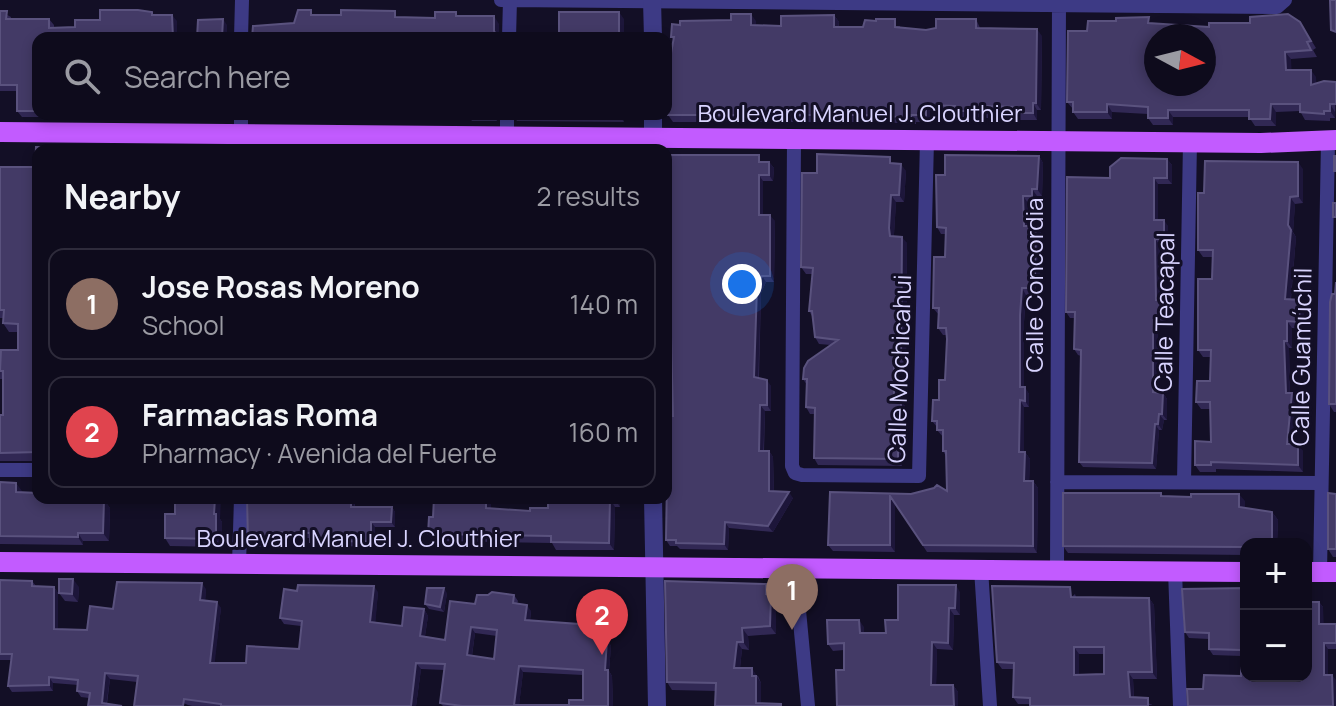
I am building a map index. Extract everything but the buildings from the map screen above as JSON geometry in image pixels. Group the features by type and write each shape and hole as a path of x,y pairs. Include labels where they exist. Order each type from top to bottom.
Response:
{"main road":[{"name":"Boulevard Manuel J. Clouthier","path":"0,132 109,142 241,133 373,143 506,144 653,144 794,139 1332,141"},
{"name":"Boulevard Manuel J. Clouthier","path":"0,562 1240,572"}],"street":[{"path":"241,32 242,0"},
{"path":"501,0 1277,7 1284,1"},
{"path":"509,32 510,0"},
{"path":"652,0 653,32"},
{"name":"Calle Concordia","path":"1057,570 1059,3"},
{"path":"506,144 507,120"},
{"path":"653,120 653,144"},
{"name":"Calle Mochicahui","path":"794,139 792,466 795,473 802,475 919,476 927,140"},
{"name":"Calle Guamúchil","path":"1321,572 1332,141"},
{"name":"Calle Teacapal","path":"1184,482 1190,142"},
{"path":"0,470 32,470"},
{"path":"1057,482 1321,483"},
{"path":"239,564 241,504"},
{"path":"653,504 657,706"},
{"path":"795,568 808,706"},
{"path":"981,569 990,706"},
{"path":"1175,571 1180,706"}],"place":[{"name":"Jose Rosas Moreno","path":"792,630"},
{"name":"Farmacias Roma","path":"602,655"}]}
